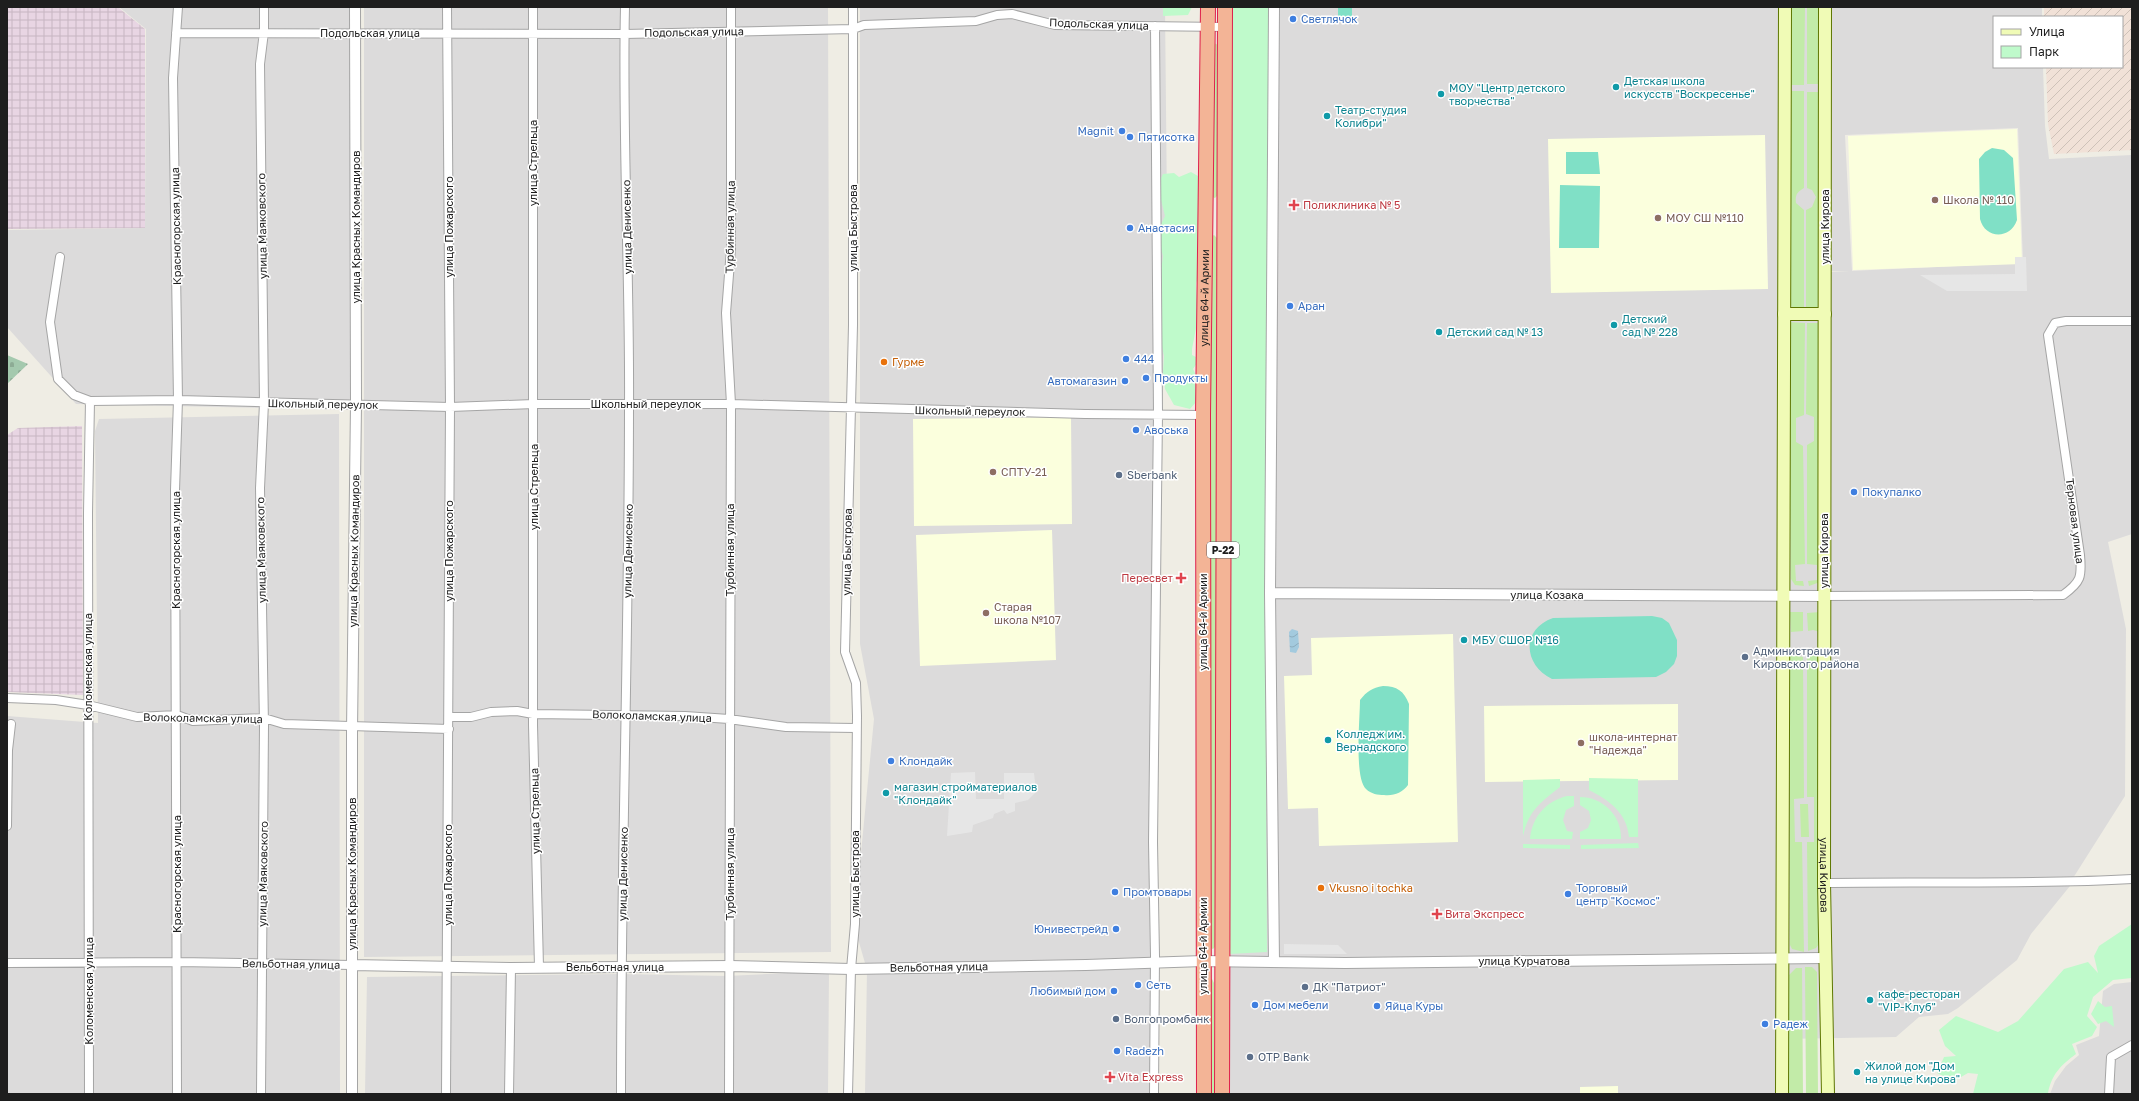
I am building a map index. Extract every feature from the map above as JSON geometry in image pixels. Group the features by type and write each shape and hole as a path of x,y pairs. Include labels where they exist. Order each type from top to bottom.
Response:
{"highway":[{"name":"улица 64-й Армии","path":"1204,1094 1203,415 1208,7"},
{"name":"улица 64-й Армии","path":"1222,1094 1225,7"},
{"path":"1206,212 1225,212"}],"main road":[{"path":"1782,1094 1781,959 1784,7"},
{"name":"улица Кирова","path":"1825,7 1823,596 1824,958 1828,1038 1828,1094"},
{"path":"1784,314 1825,314"}],"street":[{"name":"Красногорская улица","path":"177,1094 178,962 176,490 178,400 173,78 178,7"},
{"name":"улица Маяковского","path":"261,1094 264,718 260,488 264,403 260,64 264,32 264,7"},
{"name":"улица Красных Командиров","path":"352,1094 352,726 356,404 355,7"},
{"name":"улица Пожарского","path":"446,1094 448,967 450,407 448,7"},
{"name":"улица Стрельца","path":"534,7 533,714 539,967"},
{"name":"улица Денисенко","path":"621,1094 621,968 626,716 629,404 625,34 626,7"},
{"name":"Турбинная улица","path":"729,1094 728,1007 730,966 729,719 731,404 726,313 731,249 731,7"},
{"name":"улица Быстрова","path":"848,1094 850,969 855,924 856,728 856,683 845,652 851,407 853,7"},
{"path":"1274,7 1270,593 1274,962"},
{"name":"Подольская улица","path":"176,33 448,32 625,34 731,32 853,29 864,24 976,22 997,15 1012,14 1028,20 1055,25 1226,27"},
{"path":"1154,1094 1155,963 1153,842 1158,414 1155,26"},
{"path":"60,257 50,322 58,379 74,395 90,402"},
{"name":"Терновая улица","path":"1823,596 2063,595 2076,585 2082,573 2080,555 2048,335 2055,323 2066,321 2132,320"},
{"name":"Школьный переулок","path":"90,402 178,400 450,407 534,404 731,404 1203,415"},
{"name":"Коломенская улица","path":"90,402 88,704 88,962 90,1094"},
{"name":"улица Козака","path":"1270,593 1823,596"},
{"name":"Волоколамская улица","path":"7,698 56,700 88,704 137,717 177,716 194,720 264,718 284,724 449,729"},
{"name":"Волоколамская улица","path":"449,717 471,717 491,712 626,716 665,715 729,719 786,727 856,728"},
{"path":"7,826 8,750 11,724"},
{"path":"1824,883 1918,881 2066,882 2132,879"},
{"name":"улица Курчатова","path":"1223,960 1274,962 1824,958"},
{"name":"Вельботная улица","path":"7,963 178,962 511,968 730,966 850,969 1155,963 1223,960"},
{"path":"509,1094 511,968"},
{"path":"2109,1094 2111,1057 2132,1045"}],"shaded area":[{"path":"7,7 119,8 145,29 145,228 7,229"},
{"path":"119,7 358,7 357,410 76,404 7,327 7,230 145,228 146,29"},
{"path":"364,7 828,7 831,952 364,957"},
{"path":"860,7 1165,7 1167,210 1162,416 1153,1094 865,1094 867,970 854,925 874,719 860,644"},
{"path":"1228,7 1823,7 1821,886 1825,886 1828,272 1850,271 1828,271 1828,7 2042,7 2042,16 1993,16 1993,68 2043,68 2045,126 2049,159 2132,155 2132,534 2108,542 2126,629 2125,796 2068,886 2070,886 2031,934 2017,960 1958,1008 1948,1014 1919,1017 1896,1037 1784,1039 1785,1094 1226,1094","holes":["2018,128 2023,263 1852,271 1845,135","2039,883 2060,886 1859,886"]},
{"path":"2044,7 2132,7 2132,150 2054,154 2048,124 2046,68 2123,68 2123,16 2044,16"},
{"name":"Школа № 110","path":"2017,129 2022,264 1853,270 1848,136"},
{"name":"МОУ СШ №110","path":"1765,135 1768,289 1551,293 1548,139"},
{"path":"2015,257 2026,257 2027,291 1947,291 1920,275 2015,274"},
{"path":"339,414 340,1094 7,1094 7,716 98,723 95,431 99,419"},
{"name":"СПТУ-21","path":"1071,417 1072,524 914,526 913,419"},
{"path":"82,426 83,695 7,692 7,435 18,428"},
{"name":"Старая школа №107","path":"1052,530 1056,660 920,666 916,535"},
{"path":"1453,634 1458,842 1319,846 1318,808 1288,809 1284,676 1312,675 1311,638"},
{"name":"школа-интернат \"Надежда\"","path":"1678,704 1678,780 1485,782 1484,706"},
{"path":"975,772 976,799 1004,799 1004,773 1034,773 1036,792 1028,800 1015,803 1015,811 1007,814 1004,810 994,814 993,818 973,825 972,832 947,836 951,773"},
{"path":"1284,944 1338,945 1347,954 1284,954"},
{"path":"829,971 828,1094 365,1094 367,977 620,974 727,976"},
{"path":"2132,982 2132,1094 2050,1094 2055,1081 2066,1066 2079,1055 2076,1045 2099,1036 2103,991 2114,984"},
{"path":"1618,1086 1618,1094 1580,1094 1580,1087"}],"green space":[{"path":"1163,7 1192,7 1188,15 1163,16"},
{"path":"1231,7 1269,7 1265,579 1267,952 1229,954"},
{"path":"1338,7 1352,7 1352,20 1338,20"},
{"path":"1791,7 1805,7 1804,85 1791,85"},
{"path":"1807,7 1821,7 1821,84 1807,84"},
{"path":"1214,43 1218,45 1217,196 1215,198 1212,197"},
{"path":"1791,91 1804,91 1804,188 1797,194 1796,203 1804,210 1804,308 1792,308 1791,305"},
{"path":"1807,92 1820,92 1820,306 1818,308 1806,307 1806,210 1812,207 1816,197 1812,190 1807,188"},
{"path":"1992,148 2004,150 2013,158 2017,220 2014,227 2004,234 1992,233 1987,230 1983,226 1980,219 1979,159 1985,152"},
{"path":"1566,152 1598,152 1600,174 1566,174"},
{"path":"1191,172 1198,176 1201,207 1198,216 1201,225 1196,284 1198,318 1192,349 1192,355 1196,357 1197,363 1193,369 1197,377 1197,401 1190,409 1174,405 1165,389 1163,372 1164,356 1161,342 1160,299 1162,285 1160,278 1163,256 1160,245 1161,224 1165,216 1160,196 1160,180 1163,174 1174,173 1179,177"},
{"path":"1560,185 1600,186 1599,248 1559,248"},
{"path":"1214,235 1217,238 1215,947 1213,949 1210,948 1211,237"},
{"path":"1788,322 1805,323 1804,415 1796,418 1796,442 1803,446 1805,564 1795,565 1796,581 1803,581 1804,586 1795,585 1791,579"},
{"path":"1807,323 1822,323 1820,582 1809,586 1808,581 1817,580 1817,565 1807,564 1807,445 1814,441 1814,417 1806,414"},
{"path":"7,355 28,364 7,384"},
{"path":"1790,612 1803,612 1803,631 1791,632"},
{"path":"1820,612 1820,632 1813,630 1808,631 1807,613"},
{"path":"1652,616 1662,618 1669,623 1677,640 1677,656 1674,664 1666,672 1656,677 1552,679 1542,673 1535,665 1531,656 1531,638 1535,630 1543,623 1553,618"},
{"path":"1809,651 1820,651 1819,944 1816,948 1808,951 1807,842 1814,842 1814,797 1807,797 1807,657 1809,656"},
{"path":"1789,652 1798,652 1798,656 1803,657 1804,798 1794,799 1795,842 1802,842 1804,952 1792,949 1790,945"},
{"path":"1383,686 1396,688 1399,690 1405,696 1409,704 1408,785 1400,792 1391,795 1375,794 1366,789 1362,783 1359,761 1360,700 1370,690"},
{"path":"1589,778 1638,779 1638,837 1629,837 1628,828 1625,821 1616,808 1589,790"},
{"path":"1560,779 1560,787 1541,803 1532,813 1525,827 1523,836 1523,780"},
{"path":"1574,796 1574,806 1566,810 1563,820 1567,831 1573,832 1572,839 1530,839 1531,831 1541,811 1559,798"},
{"path":"1580,797 1596,800 1610,809 1618,823 1621,839 1580,839 1580,832 1588,828 1591,820 1589,811 1580,805"},
{"path":"1800,804 1808,804 1809,837 1801,837"},
{"path":"1638,843 1639,848 1581,849 1581,845"},
{"path":"1523,844 1570,845 1570,849 1523,848"},
{"path":"2132,924 2132,978 2113,980 2093,997 2087,1016 2097,1027 2092,1036 2072,1044 2076,1054 2065,1062 2054,1075 2048,1093 1973,1094 1978,1074 1968,1073 1954,1081 1937,1073 1944,1057 1956,1056 1945,1046 1939,1030 1956,1016 1998,1032 2018,1021 2064,969 2088,962 2098,973 2094,956 2099,946"},
{"path":"1805,967 1812,967 1817,972 1818,1094 1806,1094"},
{"path":"1796,968 1802,968 1803,1094 1789,1094 1789,975"},
{"path":"1212,979 1214,983 1215,1094 1209,1094 1209,981"},
{"path":"2098,1001 2105,1007 2112,1006 2114,1027 2106,1021 2098,1024 2091,1014"}],"water":[{"path":"1292,629 1298,631 1299,647 1296,653 1290,652 1289,632"}],"place":[{"name":"Светлячок","path":"1293,19"},
{"name":"Детская школа искусств \"Воскресенье\"","path":"1616,87"},
{"name":"МОУ \"Центр детского творчества\"","path":"1441,94"},
{"name":"Театр-студия Колибри\"","path":"1327,116"},
{"name":"Magnit","path":"1122,131"},
{"name":"Пятисотка","path":"1130,137"},
{"name":"Школа № 110","path":"1935,200"},
{"name":"Поликлиника № 5","path":"1294,205"},
{"name":"МОУ СШ №110","path":"1658,218"},
{"name":"Анастасия","path":"1130,228"},
{"name":"Аран","path":"1290,306"},
{"name":"Детский сад № 228","path":"1614,325"},
{"name":"Детский сад № 13","path":"1439,332"},
{"name":"444","path":"1126,359"},
{"name":"Гурме","path":"884,362"},
{"name":"Продукты","path":"1146,378"},
{"name":"Автомагазин","path":"1125,381"},
{"name":"Авоська","path":"1136,430"},
{"name":"СПТУ-21","path":"993,472"},
{"name":"Sberbank","path":"1119,475"},
{"name":"Покупалко","path":"1854,492"},
{"name":"Пересвет","path":"1181,578"},
{"name":"Старая школа №107","path":"986,613"},
{"name":"МБУ СШОР №16","path":"1464,640"},
{"name":"Администрация Кировского района","path":"1745,657"},
{"name":"Колледж им. Вернадского","path":"1328,740"},
{"name":"школа-интернат \"Надежда\"","path":"1581,743"},
{"name":"Клондайк","path":"891,761"},
{"name":"магазин стройматериалов \"Клондайк\"","path":"886,793"},
{"name":"Vkusno i tochka","path":"1321,888"},
{"name":"Промтовары","path":"1115,892"},
{"name":"Торговый центр \"Космос\"","path":"1568,894"},
{"name":"Вита Экспресс","path":"1437,914"},
{"name":"Юнивестрейд","path":"1116,929"},
{"name":"Сеть","path":"1138,985"},
{"name":"ДК \"Патриот\"","path":"1305,987"},
{"name":"Любимый дом","path":"1114,991"},
{"name":"кафе-ресторан \"VIP-Клуб\"","path":"1870,1000"},
{"name":"Дом мебели","path":"1255,1005"},
{"name":"Яйца Куры","path":"1377,1006"},
{"name":"Волгопромбанк","path":"1116,1019"},
{"name":"Радеж","path":"1765,1024"},
{"name":"Radezh","path":"1117,1051"},
{"name":"OTP Bank","path":"1250,1057"},
{"name":"Жилой дом \"Дом на улице Кирова\"","path":"1857,1072"},
{"name":"Vita Express","path":"1110,1077"}]}
